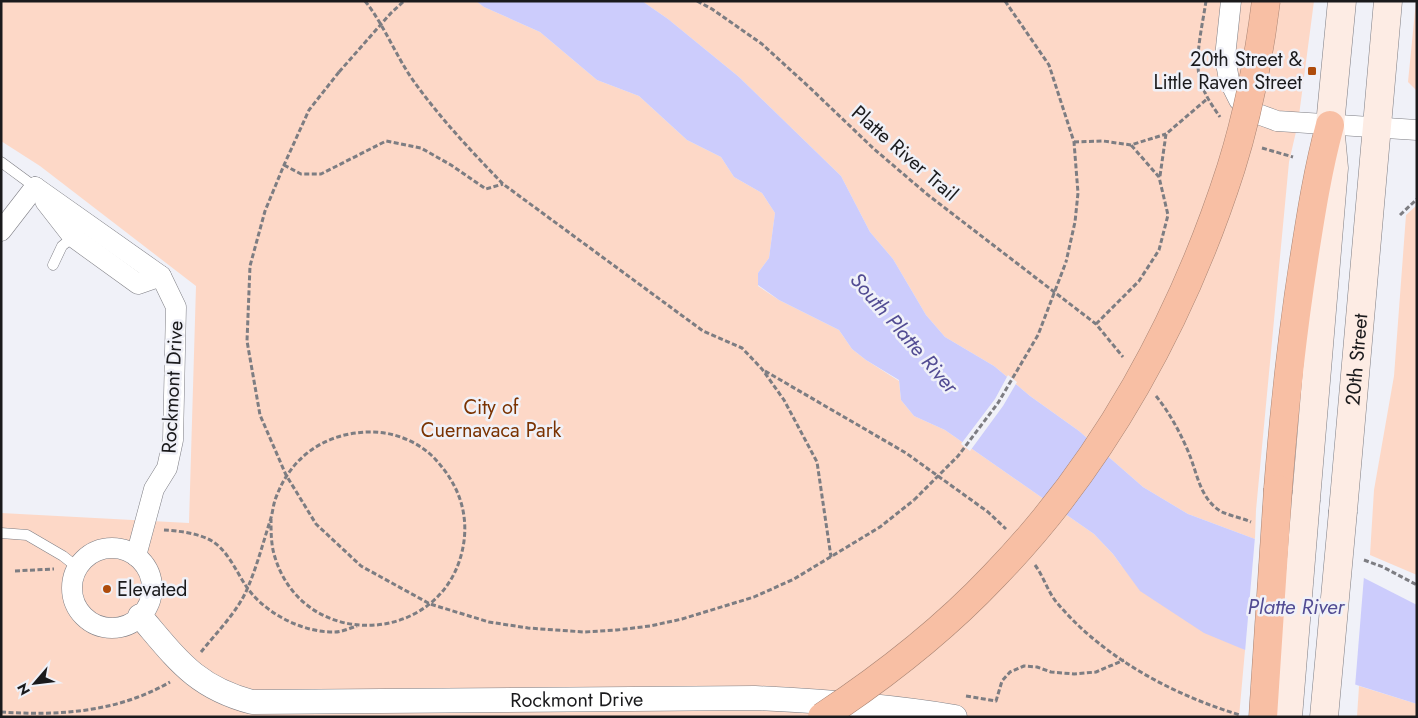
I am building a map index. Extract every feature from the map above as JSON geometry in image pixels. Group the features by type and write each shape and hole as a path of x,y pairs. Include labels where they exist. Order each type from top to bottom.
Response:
{"highway":[{"path":"822,717 866,687 922,644 993,577 1035,532 1110,430 1164,332 1216,211 1245,119 1266,1"},
{"path":"1263,717 1285,400 1300,287 1326,167 1330,125"}],"main road":[{"path":"1330,125 1342,1"},
{"name":"20th Street","path":"1324,717 1388,1"},
{"name":"20th Street","path":"1288,717 1326,167"}],"street":[{"path":"1231,1 1225,57 1229,80 1239,100 1256,114 1277,121 1417,130"},
{"path":"2,229 35,187 73,238 138,284 161,276"},
{"name":"Rockmont Drive","path":"35,187 161,276 176,307 173,440 167,468 154,489 136,556"},
{"path":"114,267 125,251"},
{"path":"123,549 136,556 145,565 150,578 152,591 148,605 140,616 130,624 116,628 92,623 75,604 72,579 77,567 96,550 123,549"},
{"name":"Rockmont Drive","path":"140,616 185,668 210,686 230,696 252,702 755,698 820,701 955,717"}],"lane":[{"path":"1,162 35,187"},
{"path":"54,265 62,246 73,238"},
{"path":"1,533 27,535 63,556 77,567"}],"path":[{"path":"365,1 415,83 479,159 503,184 703,331 742,348 762,369 784,400 816,462 831,557"},
{"path":"404,1 339,72 310,110 265,211 250,266 247,341 260,415 286,475 316,524 361,566 430,604 489,622 528,628 584,632 650,626 682,619 746,600 794,579 880,527 914,500 958,456 998,403 1038,335 1066,262 1075,222 1078,193 1074,142 1049,64 1005,1"},
{"name":"Platte River Trail","path":"697,1 712,9 762,44 874,149 928,196 1096,324 1128,362"},
{"path":"1074,142 1103,141 1130,145 1166,134 1207,99 1199,75 1199,46 1206,1"},
{"path":"1096,324 1139,281 1158,250 1168,215 1159,177 1166,134"},
{"path":"284,165 301,174 321,174 386,141 421,148 486,189 503,184"},
{"path":"1130,145 1159,177"},
{"path":"1400,215 1417,199"},
{"path":"762,369 906,453 988,512 1010,533"},
{"path":"1153,392 1166,407 1186,447 1206,498 1222,511 1258,524"},
{"path":"1,712 38,714 102,708 140,698 170,683 200,654 227,620 248,588 271,520 276,496 286,475 299,459 316,446 334,437 355,432 376,432 396,436 416,444 432,456 446,472 457,490 463,510 465,531 456,571 444,589 430,604 414,615 396,622 377,626 358,626 336,632 306,628 282,618 260,601 248,588 228,557 212,541 192,534 143,528"},
{"path":"271,520 274,553 279,569 298,597 311,608 333,619 358,626"},
{"path":"1356,557 1383,567 1417,585"},
{"path":"1032,561 1057,603 1086,632 1124,660 1171,688 1244,717"},
{"path":"15,572 57,569"},
{"path":"996,701 1002,681 1010,672 1024,666 1037,667 1051,672 1074,674 1096,672 1124,660"}],"green space":[{"name":"City of Cuernavaca Park","path":"1,1 476,1 484,7 540,32 597,80 639,96 687,140 721,157 734,177 762,193 775,213 769,258 758,273 758,286 779,300 839,330 852,349 899,381 901,400 914,416 945,430 1094,534 1121,565 1230,642 1245,650 1239,717 1,717 1,513 189,523 196,286 40,166 1,141"},
{"path":"642,1 1314,1 1298,123 1289,162 1256,510 1255,539 1188,514 1143,487 1079,431 1030,396 994,366 945,337 926,315 893,259 870,232 841,176 739,77 668,19"},
{"path":"1417,1 1417,91 1408,82"},
{"path":"1417,205 1417,575 1370,555 1374,490 1394,376 1406,215"},
{"path":"1359,686 1417,704 1417,717 1357,717"}],"water":[{"name":"Platte River","path":"476,1 642,1 668,19 739,77 841,176 870,232 893,259 926,315 945,337 994,366 1030,396 1079,431 1143,487 1188,514 1255,539 1317,554 1417,605 1417,704 1245,650 1204,633 1140,591 1113,554 1094,534 945,430 914,416 901,400 899,380 852,349 839,330 779,300 758,285 758,273 769,258 775,213 762,193 734,177 721,157 687,140 639,96 597,80 540,32 484,7"}],"pier":[{"path":"1008,375 1017,382 1003,406 970,451 961,444 995,399"},
{"path":"1255,537 1318,552 1364,576 1355,687 1245,652"}],"place":[{"name":"20th Street & Little Raven Street","path":"1312,71"},
{"name":"Elevated","path":"107,589"}],"water label":[{"name":"South Platte River","path":"904,333"}]}
